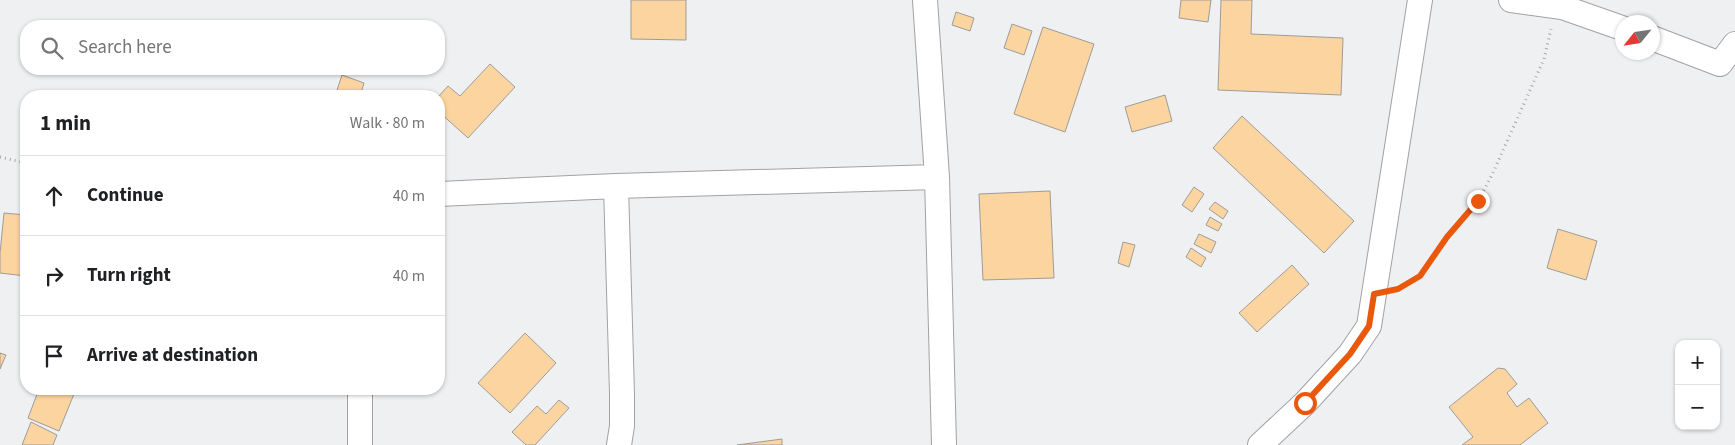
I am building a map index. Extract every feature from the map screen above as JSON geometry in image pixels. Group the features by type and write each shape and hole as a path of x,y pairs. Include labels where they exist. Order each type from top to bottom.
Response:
{"street":[{"path":"926,0 938,177 944,445"},
{"path":"1260,445 1305,403 1350,354 1369,326 1420,0"},
{"path":"1512,0 1556,6 1615,26"},
{"path":"1660,41 1720,64 1735,44"},
{"path":"445,194 616,186 938,177"},
{"path":"616,186 622,394 622,426 619,445"},
{"path":"360,395 360,445"}],"path":[{"path":"1374,294 1398,289 1420,276 1447,237 1478,201 1492,175 1544,59 1556,6"},
{"path":"0,157 20,162"}],"building":[{"path":"631,0 686,0 686,40 631,39"},
{"path":"1181,0 1211,0 1208,22 1179,18"},
{"path":"1221,0 1252,0 1251,34 1343,38 1341,95 1218,90"},
{"path":"956,12 974,18 970,31 952,25"},
{"path":"1012,24 1032,31 1024,55 1004,48"},
{"path":"1043,27 1094,44 1065,132 1014,114"},
{"path":"490,64 515,87 468,138 445,117 444,90 448,86 460,96"},
{"path":"342,75 364,83 362,90 337,90"},
{"path":"1165,95 1172,121 1132,132 1125,107"},
{"path":"1242,116 1354,221 1324,253 1213,148"},
{"path":"1194,187 1204,194 1192,212 1182,205"},
{"path":"1050,191 1054,278 983,280 979,194"},
{"path":"1215,202 1228,211 1223,219 1209,209"},
{"path":"4,213 20,214 20,275 0,273"},
{"path":"1210,217 1222,224 1218,231 1206,225"},
{"path":"1558,229 1597,241 1586,280 1547,268"},
{"path":"1199,234 1216,242 1211,253 1194,244"},
{"path":"1123,242 1135,245 1129,267 1118,263"},
{"path":"1191,248 1206,258 1201,267 1186,257"},
{"path":"1292,265 1309,284 1257,332 1239,313"},
{"path":"525,333 556,363 510,413 478,383"},
{"path":"0,353 6,355 0,369"},
{"path":"1498,368 1505,369 1517,384 1507,393 1517,407 1529,398 1548,423 1520,445 1462,445 1473,437 1449,407"},
{"path":"37,395 74,395 59,431 28,418"},
{"path":"559,400 569,408 535,445 526,445 512,432 537,406 546,414"},
{"path":"31,422 57,435 53,445 22,445"},
{"path":"782,439 782,445 737,445"}],"route":[{"path":"1305,403 1350,354 1369,326 1374,294 1398,289 1420,276 1447,237 1478,201"}]}
